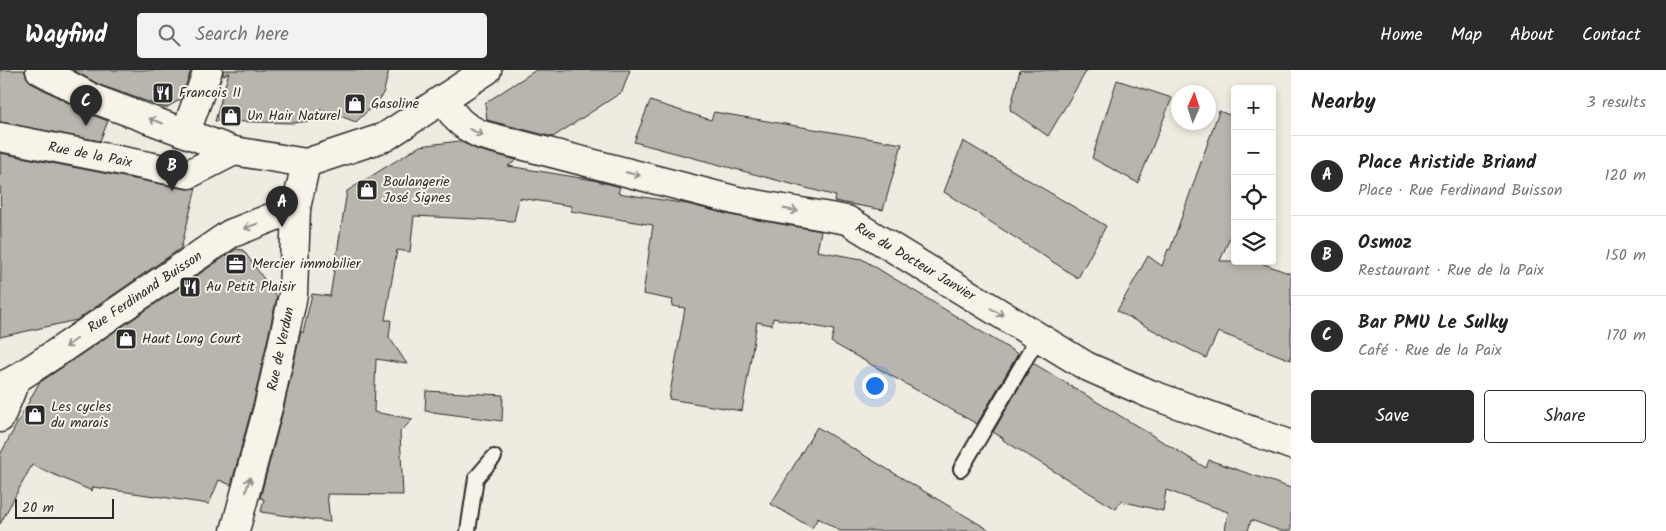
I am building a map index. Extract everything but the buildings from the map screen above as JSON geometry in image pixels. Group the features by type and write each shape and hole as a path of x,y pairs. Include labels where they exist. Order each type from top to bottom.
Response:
{"street":[{"path":"40,70 94,98 234,151 306,163 385,137 486,70"},
{"path":"186,132 208,70"},
{"name":"Rue du Docteur Janvier","path":"443,99 453,115 464,127 482,135 738,201 847,220 1086,366 1150,394 1291,445"},
{"name":"Rue de la Paix","path":"0,137 189,174 234,151"},
{"name":"Rue de Verdun","path":"235,531 269,404 291,305 296,208 306,163"},
{"name":"Rue Ferdinand Buisson","path":"8,383 230,234 296,208"},
{"path":"0,418 8,383"}],"lane":[{"path":"961,469 1039,336"},
{"path":"468,531 476,478 494,458"}],"place":[{"name":"Francois II","path":"163,93"},
{"name":"Gasoline","path":"355,104"},
{"name":"Un Hair Naturel","path":"231,116"},
{"name":"Bar PMU Le Sulky","path":"86,126"},
{"name":"Boulangerie José Signes","path":"367,190"},
{"name":"Osmoz","path":"172,191"},
{"name":"Place Aristide Briand","path":"282,227"},
{"name":"Mercier immobilier","path":"236,264"},
{"name":"Au Petit Plaisir","path":"190,287"},
{"name":"Haut Long Court","path":"126,339"},
{"name":"Les cycles du marais","path":"35,415"}]}
